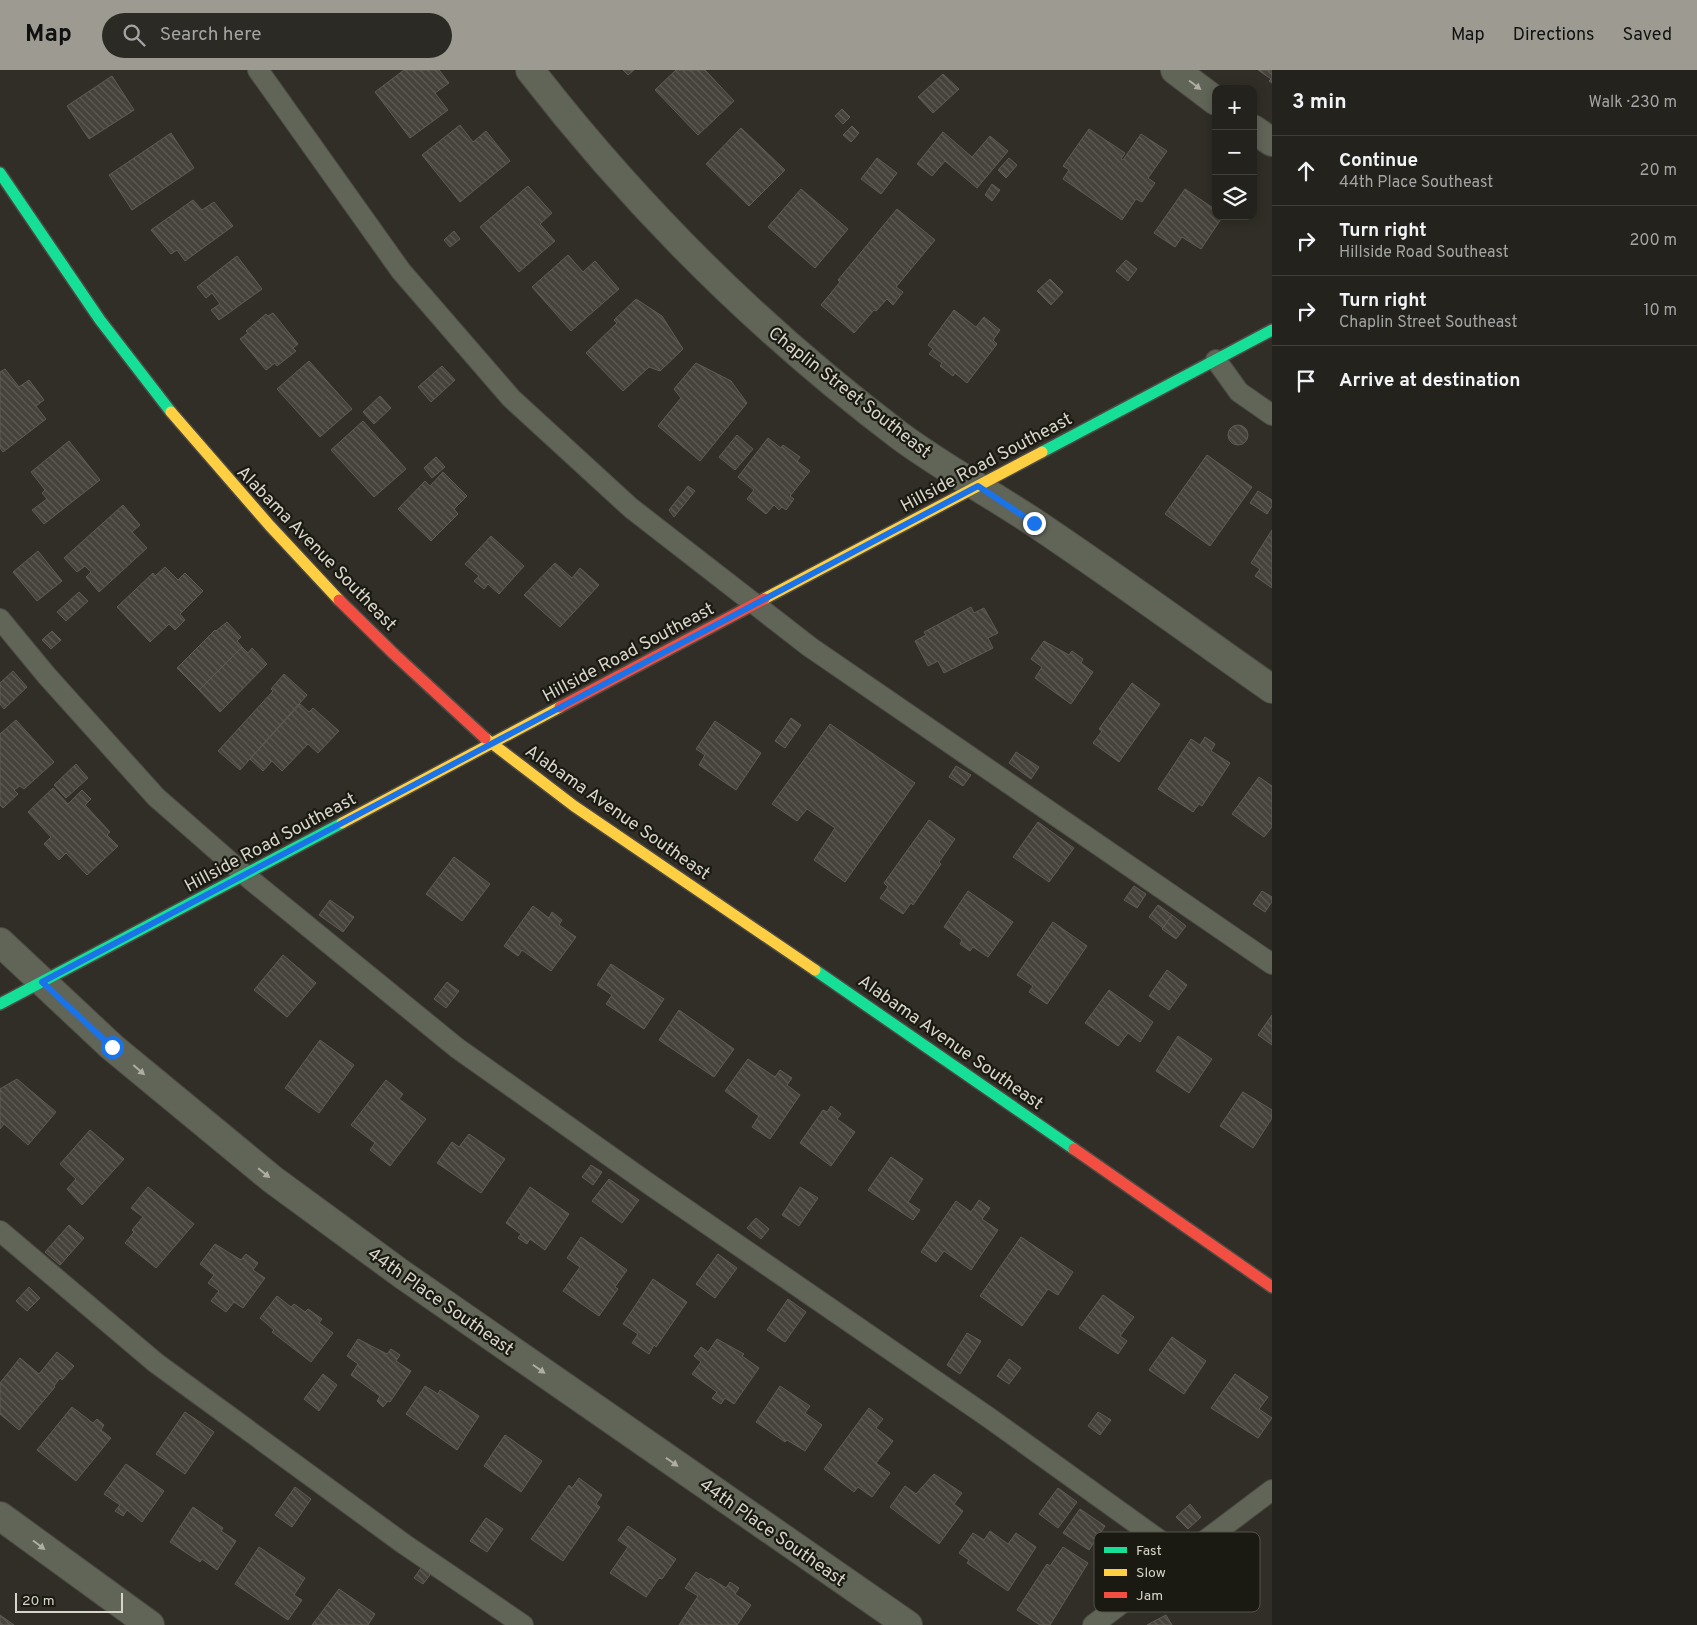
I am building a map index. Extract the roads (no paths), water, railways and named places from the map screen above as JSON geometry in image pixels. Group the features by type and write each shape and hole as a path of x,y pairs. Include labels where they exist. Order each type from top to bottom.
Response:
{"street":[{"name":"Chaplin Street Southeast","path":"530,70 586,139 644,205 697,261 762,322 900,436 978,486 1272,689"},
{"path":"1175,70 1212,97"},
{"path":"1254,130 1272,142"},
{"name":"Alabama Avenue Southeast","path":"0,173 44,241 112,337 224,476 344,605 460,715 542,783 1272,1287"},
{"name":"Hillside Road Southeast","path":"0,1004 1272,330"},
{"name":"44th Place Southeast","path":"0,942 112,1047 191,1114 348,1235 908,1625"},
{"path":"0,1516 150,1625"}],"lane":[{"path":"258,70 401,271 511,398 631,508 754,605 810,646 1272,964"},
{"path":"1216,360 1240,392 1272,415"},
{"path":"0,619 47,676 156,797 245,875 457,1048 652,1186 996,1423 1148,1532"},
{"path":"0,1231 156,1364 404,1544 523,1625"},
{"path":"1216,1532 1272,1490"},
{"path":"1093,1625 1110,1612"}]}
